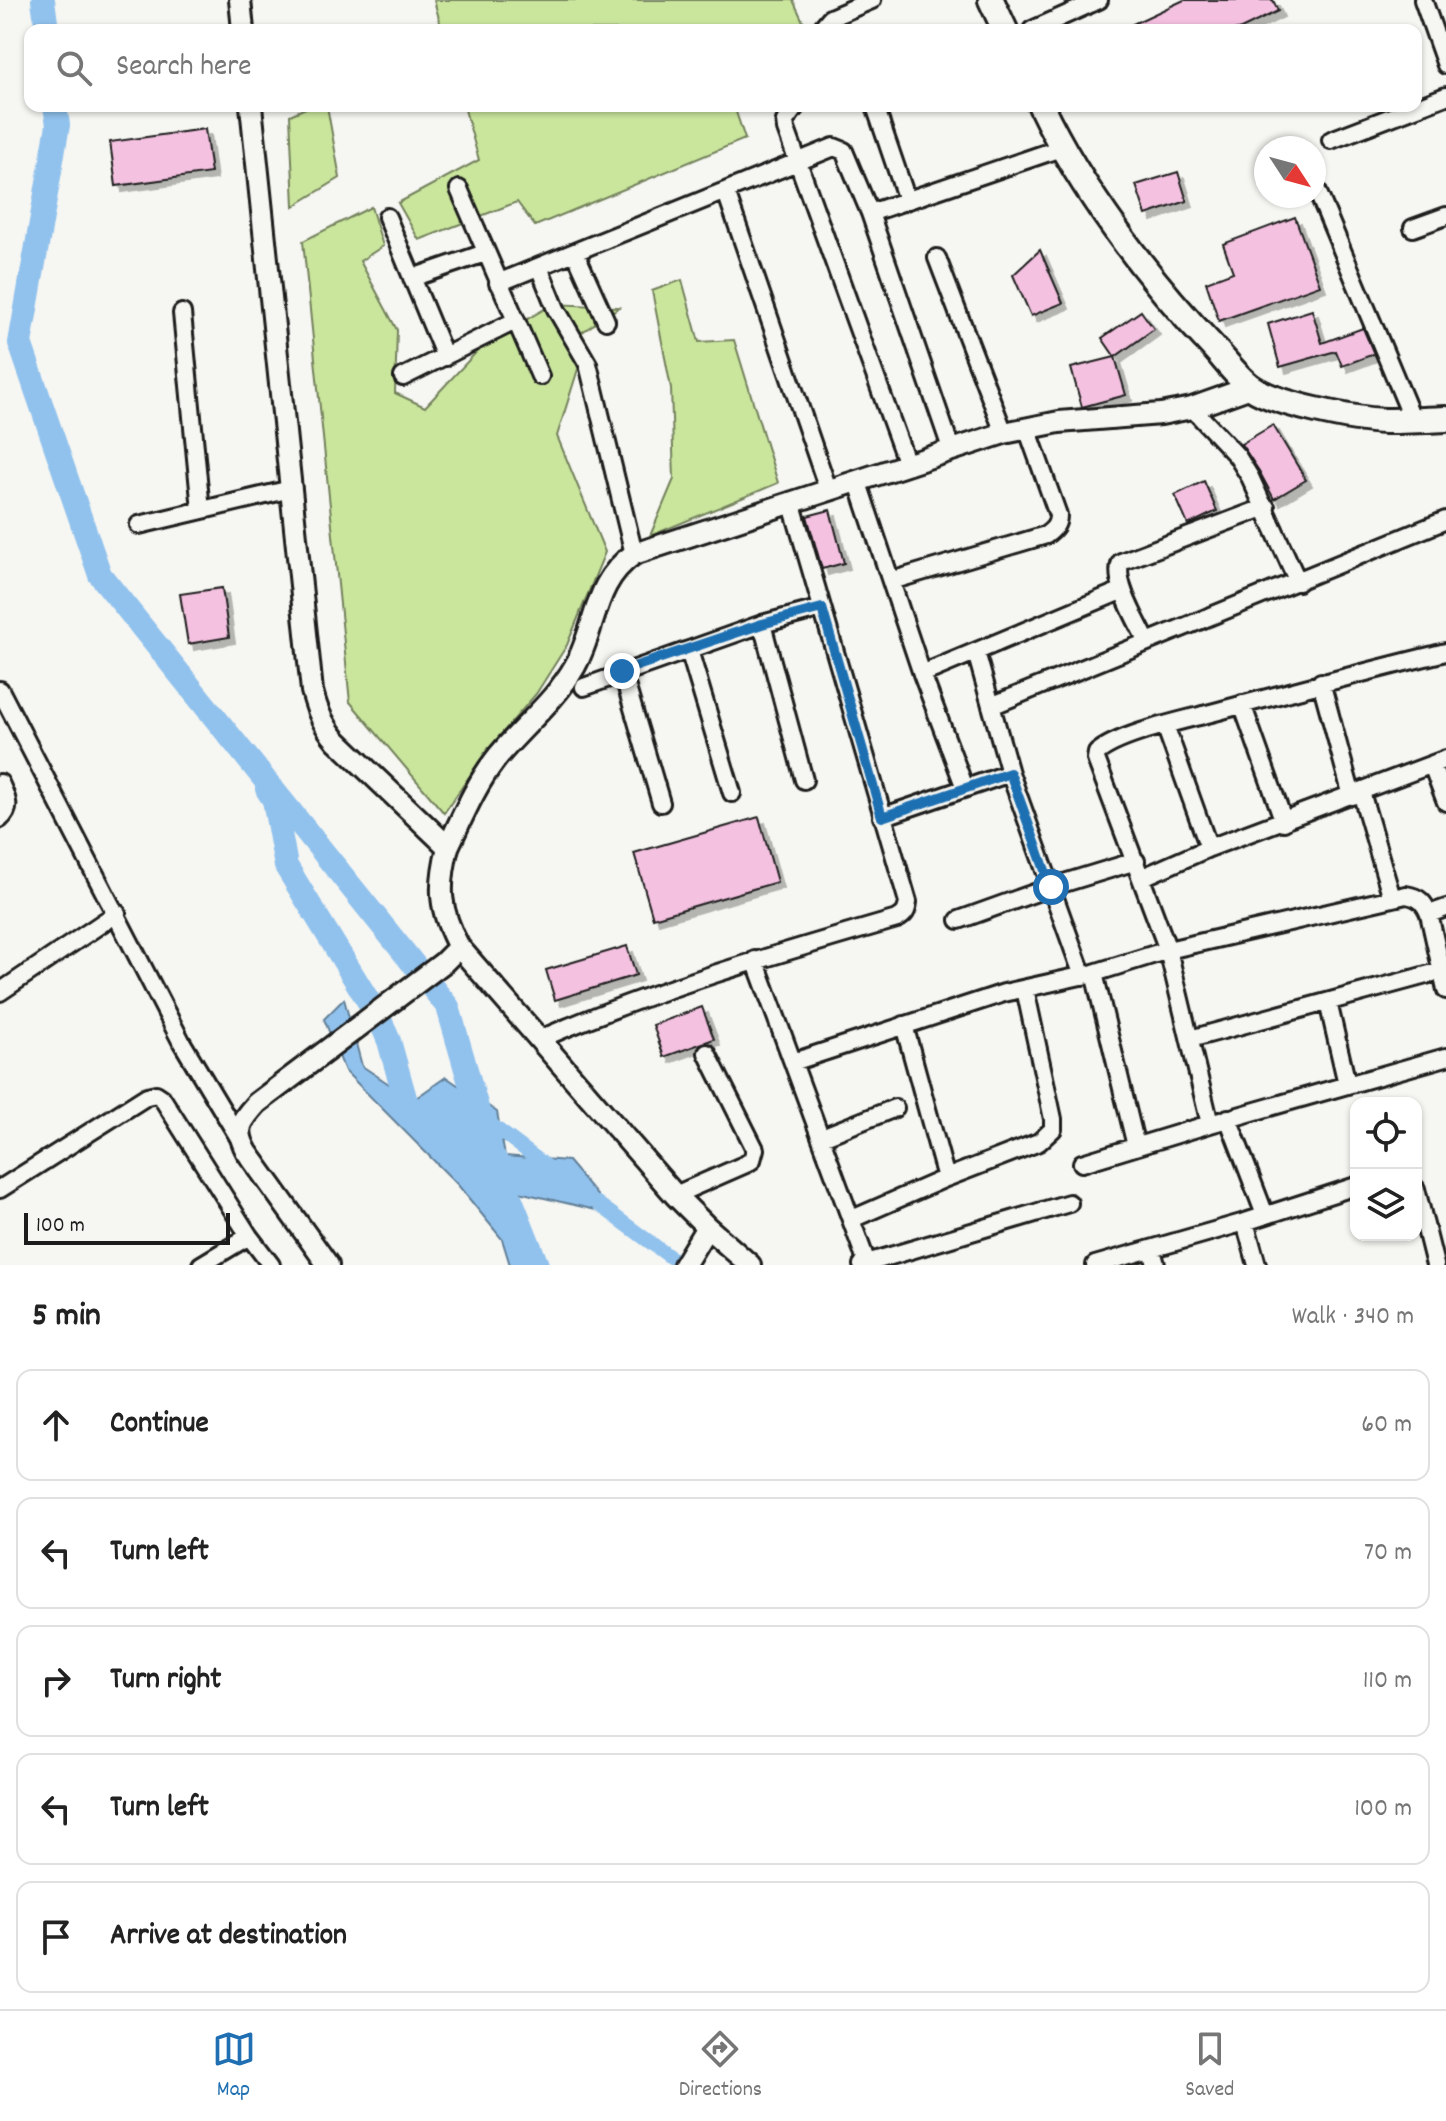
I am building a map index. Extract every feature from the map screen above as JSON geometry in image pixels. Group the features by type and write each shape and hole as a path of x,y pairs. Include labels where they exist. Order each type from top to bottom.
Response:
{"main road":[{"path":"991,0 1002,24"},
{"path":"1044,112 1061,148 1177,308 1251,387 1276,398 1319,410 1382,421 1446,419"}],"street":[{"path":"240,0 242,24"},
{"path":"825,24 830,18 872,0"},
{"path":"1045,24 1099,0"},
{"path":"1423,0 1446,65"},
{"path":"1422,105 1446,96"},
{"path":"252,112 312,691 325,727 336,740 448,847"},
{"path":"792,112 785,121 797,163 907,464"},
{"path":"877,112 907,200"},
{"path":"1331,140 1404,112"},
{"path":"498,283 834,147 839,148 847,157 870,213 952,451"},
{"path":"870,213 1061,148"},
{"path":"459,189 540,376"},
{"path":"726,192 828,489"},
{"path":"1324,208 1413,420"},
{"path":"1413,228 1446,216"},
{"path":"387,217 445,357"},
{"path":"575,252 606,321"},
{"path":"412,278 485,253"},
{"path":"937,258 1004,433"},
{"path":"539,267 556,309 588,364 634,554"},
{"path":"182,313 201,510"},
{"path":"403,377 515,321"},
{"path":"750,1265 703,1234 675,1195 459,947 443,908 440,883 448,847 472,798 493,763 564,683 577,663 608,578 619,564 634,554 1004,433 1059,422 1161,414 1192,408 1251,387"},
{"path":"1192,408 1237,456 1266,507 1298,582"},
{"path":"891,581 1046,535 1054,529 1058,515 1027,428"},
{"path":"857,480 922,674 965,788"},
{"path":"139,525 291,489"},
{"path":"540,1039 605,1010 904,915 908,902 791,501"},
{"path":"1147,642 1123,590 1118,569 1121,562 1266,507"},
{"path":"991,706 1446,520"},
{"path":"922,674 1123,590"},
{"path":"584,687 622,671 762,624 822,608"},
{"path":"762,624 804,780"},
{"path":"689,650 732,793"},
{"path":"976,652 1010,773 1051,887 1088,974 1136,1146"},
{"path":"1210,1124 1168,950 1096,759 1097,753 1108,745 1165,725 1446,652"},
{"path":"622,671 661,803"},
{"path":"1321,682 1392,898"},
{"path":"0,690 181,1041 239,1138 328,1265"},
{"path":"1242,704 1284,822"},
{"path":"1165,725 1209,848"},
{"path":"959,920 1051,887 1140,869 1209,848 1439,762 1446,802"},
{"path":"882,817 1010,773"},
{"path":"0,783 9,805 7,813 0,819"},
{"path":"793,1062 979,1000 1088,974 1168,950 1406,895 1425,903 1446,990"},
{"path":"1429,914 1446,908"},
{"path":"0,992 117,913"},
{"path":"239,1138 241,1124 257,1103 443,963 459,947"},
{"path":"755,960 852,1219 864,1264 1069,1203"},
{"path":"1190,1039 1441,971"},
{"path":"852,1219 1039,1142 1053,1129 1025,989"},
{"path":"1328,1002 1347,1084"},
{"path":"904,1025 946,1178"},
{"path":"675,1195 746,1164 755,1154 707,1053"},
{"path":"1082,1163 1446,1057"},
{"path":"0,1189 147,1096 156,1094 162,1098 249,1236 271,1265"},
{"path":"822,1137 895,1108"},
{"path":"1228,1118 1265,1215"},
{"path":"1095,1265 1154,1257 1245,1222 1350,1188"},
{"path":"1422,1213 1435,1265"},
{"path":"1245,1222 1257,1265"},
{"path":"684,1265 703,1234"},
{"path":"201,1265 249,1236"}],"green space":[{"path":"434,0 793,0 804,24 440,24"},
{"path":"297,112 328,112 340,178 294,206 290,115"},
{"path":"466,112 736,112 745,139 535,226 517,202 419,240 398,203 479,160"},
{"path":"371,207 383,246 360,261 397,330 395,393 425,407 482,346 553,304 619,307 575,337 578,369 557,436 605,552 567,645 536,694 489,748 444,813 350,702 303,241"},
{"path":"682,280 699,342 734,340 778,483 650,536 674,479 671,388 652,291"}],"water":[{"path":"344,999 362,1066 413,1100 446,1077 497,1112 505,1156 568,1161 613,1214 506,1189 546,1265 510,1265 502,1239 458,1185 345,1071 324,1019"}],"building":[{"path":"1184,0 1273,0 1278,11 1251,24 1133,24"},
{"path":"205,129 211,173 116,186 110,142"},
{"path":"1178,172 1187,201 1146,215 1136,185"},
{"path":"1295,217 1320,285 1219,321 1206,282 1233,272 1223,244"},
{"path":"1040,250 1063,303 1031,316 1013,275"},
{"path":"1312,310 1322,343 1363,328 1374,354 1342,366 1336,351 1280,367 1268,324"},
{"path":"1141,311 1154,329 1115,357 1102,338"},
{"path":"1115,357 1126,395 1082,407 1071,368"},
{"path":"1273,425 1306,480 1274,499 1241,444"},
{"path":"1204,481 1217,511 1188,525 1175,495"},
{"path":"830,510 844,563 822,569 807,516"},
{"path":"222,588 229,637 188,644 180,594"},
{"path":"759,817 777,882 653,918 634,853"},
{"path":"627,946 636,975 555,1000 546,970"},
{"path":"702,1007 714,1039 664,1057 653,1025"}],"waterway":[{"path":"43,0 46,24"},
{"path":"56,112 58,125 20,343 100,575 448,1007 482,1125"},
{"path":"267,789 274,800 286,866 380,1020 407,1105 426,1116"},
{"path":"488,1122 552,1170"},
{"path":"495,1159 537,1265"},
{"path":"597,1203 681,1265"}],"route":[{"path":"622,671 762,624 822,608 882,817 1010,773 1051,887"}]}
